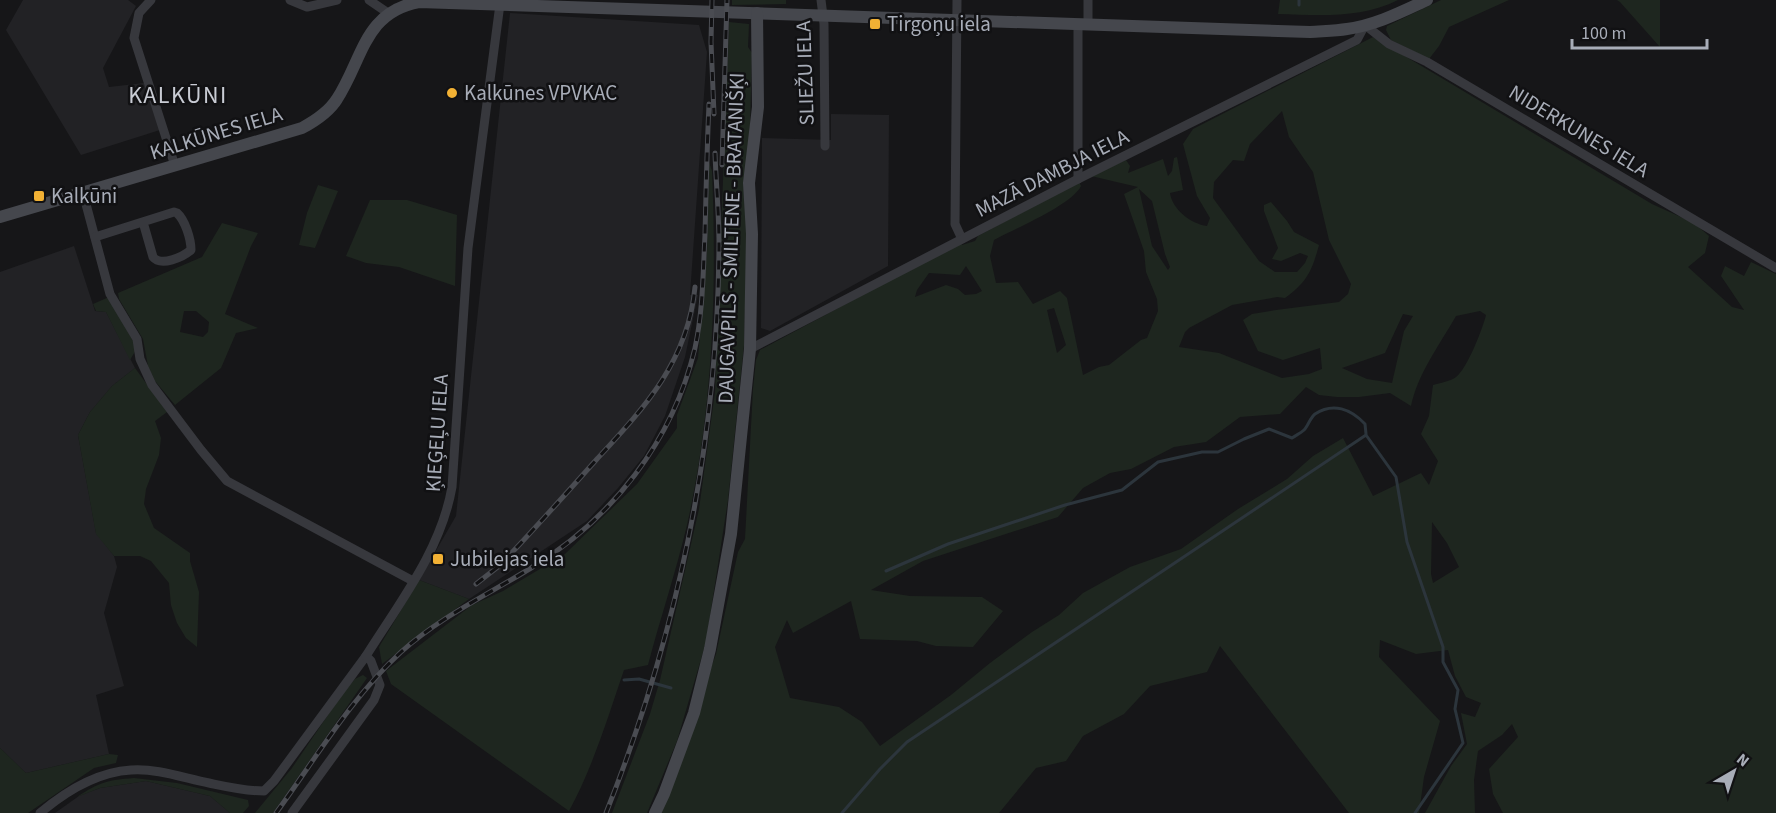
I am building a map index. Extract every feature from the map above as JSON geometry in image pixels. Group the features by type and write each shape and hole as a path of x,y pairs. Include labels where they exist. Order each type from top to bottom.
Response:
{"main road":[{"path":"388,13 402,5 419,2 670,5 757,14 1310,32 1365,25 1386,19 1427,0"},
{"name":"KALKŪNES IELA","path":"0,218 302,128 316,120 336,101 370,32 388,13"},
{"name":"DAUGAVPILS - SMILTENE - BRATANIŠĶI","path":"656,813 694,713 710,648 731,534 750,350 752,234 749,183 758,108 757,14"}],"street":[{"path":"152,0 139,14 134,38 175,166"},
{"path":"290,0 307,7 337,0"},
{"path":"369,0 388,13"},
{"name":"SLIEŽU IELA","path":"821,0 824,24 825,146"},
{"path":"957,0 955,224 962,239"},
{"path":"1078,179 1083,24 1088,0"},
{"name":"ĶIEĢEĻU IELA","path":"40,813 67,793 90,780 108,773 132,770 150,771 247,791 264,791 274,781 366,656 435,545 449,506 453,487 468,248 500,4"},
{"name":"MAZĀ DAMBJA IELA","path":"750,350 1078,179 1357,40 1365,25"},
{"name":"NIDERKUNES IELA","path":"1365,25 1389,44 1427,62 1776,268"},
{"path":"83,193 110,294 137,339 140,360 152,385 227,481 413,581"},
{"path":"95,237 142,222 177,213 182,217 191,250 184,255 161,262 156,261 142,222"},
{"path":"292,813 374,699 380,685 371,662 366,656"}],"shaded area":[{"path":"23,0 128,0 136,6 103,68 109,87 144,83 160,130 81,155 6,30"},
{"path":"732,0 786,0 786,4 732,5"},
{"path":"1280,0 1398,0 1369,10 1324,15 1278,14"},
{"path":"1441,0 1509,0 1449,27 1429,59 1391,40 1386,30 1387,26"},
{"path":"1617,0 1660,0 1660,47 1620,2"},
{"path":"510,13 699,25 707,52 690,295 698,295 685,357 665,416 644,456 587,521 469,599 419,580 456,516"},
{"path":"729,22 749,24 748,47 752,53 744,345 728,500 706,642 677,741 647,813 612,813 650,714 660,680 699,509 715,392"},
{"path":"1373,37 1652,204 1694,223 1709,236 1705,253 1688,267 1732,307 1744,310 1721,276 1725,266 1744,276 1751,262 1776,274 1776,813 1503,813 1493,794 1489,769 1518,737 1512,724 1502,735 1478,751 1474,780 1475,813 1425,813 1451,766 1467,744 1461,713 1475,717 1481,703 1466,697 1455,676 1448,650 1416,654 1380,640 1379,657 1440,721 1424,777 1419,813 1349,813 1220,646 1207,672 1150,686 1124,714 1083,736 1066,761 1036,768 999,813 658,813 716,654 738,552 745,539 753,389 756,360 760,350 961,242 962,245 975,241 978,236 1079,182 1081,186 1075,193 1055,209 994,240 990,256 996,283 1018,282 1033,304 1060,291 1067,298 1083,375 1109,365 1141,340 1147,338 1158,311 1157,299 1146,272 1144,251 1124,194 1138,187 1091,176 1126,160 1130,166 1128,173 1163,159 1168,176 1172,171 1174,158 1177,157 1183,190 1170,193 1174,205 1183,215 1207,226 1210,218 1197,196 1183,144 1193,129","holes":["1282,111 1289,137 1313,172 1329,240 1351,284 1348,294 1339,302 1252,314 1243,320 1258,351 1283,360 1320,348 1322,369 1309,374 1282,378 1219,353 1179,347 1189,328 1232,305 1277,297 1285,298 1304,281 1314,262 1319,245 1294,232 1271,202 1264,205 1264,211 1278,248 1272,259 1281,261 1300,253 1308,256 1297,272 1275,272 1259,261 1213,198 1214,182 1233,160 1244,161 1250,144","1139,189 1152,201 1170,267 1168,270 1152,246","966,266 982,291 965,295 958,289 946,285 915,297 929,273 960,275","1054,308 1066,345 1057,353 1047,310","1480,311 1486,315 1474,348 1460,373 1451,380 1433,385 1429,416 1421,434 1438,461 1429,485 1421,473 1373,496 1343,438 1313,456 1287,479 1238,509 1181,549 1130,567 1083,593 1059,615 1032,632 951,695 880,746 862,722 839,707 790,698 775,647 787,620 793,633 851,601 860,639 917,641 936,646 973,647 1003,611 982,597 910,596 871,590 923,561 1058,517 1083,488 1110,473 1131,469 1174,447 1206,442 1240,417 1280,414 1306,387 1319,395 1337,397 1390,393 1411,406 1419,382 1456,316","1403,314 1413,316 1404,331 1392,383 1367,379 1342,368 1385,353","1432,522 1447,543 1459,567 1433,583 1431,574"]},
{"path":"831,114 889,115 888,266 770,331 761,328 762,138 831,140"},
{"path":"709,162 712,171 714,260 711,349 703,438 687,525 648,665 624,670 593,759 569,811 391,684 386,671 472,605 503,591 565,554 637,484 677,428 677,415 698,358 707,251"},
{"path":"318,185 338,191 315,248 299,245 307,213"},
{"path":"370,200 407,200 457,215 455,286 399,267 366,263 346,256"},
{"path":"222,223 258,233 225,314 258,328 236,333 221,368 175,405 155,381 148,366 143,339 119,299 118,293 202,257","holes":["184,311 196,311 209,322 208,332 203,337 180,332"]},
{"path":"74,246 95,311 106,312 135,368 112,386 90,412 78,435 96,533 114,556 117,567 104,613 124,686 96,695 109,754 26,773 0,748 0,272"},
{"path":"109,297 137,348 130,360 106,312 96,311 93,304"},
{"path":"135,368 167,412 155,421 161,438 159,455 146,489 144,504 154,528 190,553 199,592 197,647 186,638 177,623 171,605 169,583 151,561 140,556 114,556 96,534 78,435 90,412 112,386"},
{"path":"419,580 469,599 382,664 379,647"},
{"path":"363,675 367,678 273,813 255,813 292,768 345,690 355,679"},
{"path":"0,748 26,773 109,754 118,755 116,763 94,768 28,813 0,813"},
{"path":"134,778 177,783 248,800 249,806 243,813 230,813 210,796 146,781 100,788 77,797 104,783"},
{"path":"146,781 210,796 230,813 55,813 79,796 100,788"}],"waterway":[{"path":"1299,0 1299,5"},
{"path":"886,571 948,544 1065,505 1122,490 1158,462 1202,452 1218,452 1269,429 1292,438 1304,430 1315,414 1328,408 1342,409 1354,414 1365,424 1366,434"},
{"path":"842,813 907,742 1366,435 1396,477 1407,542 1443,647 1443,662 1458,690 1455,709 1463,743 1415,813"},
{"path":"624,680 639,679 671,688"}],"railway":[{"path":"712,0 714,114"},
{"path":"722,165 727,0"},
{"path":"276,813 350,709 401,652 448,617 531,568 588,526 635,475 655,446 685,382 698,334 703,278 709,104"},
{"path":"606,813 654,675 673,605 702,462 717,317 719,221 715,153"},
{"path":"476,584 499,566 520,544 632,421 647,401 674,360 691,314 695,287"}],"place":[{"name":"Tirgoņu iela","path":"875,24"},
{"name":"Kalkūnes VPVKAC","path":"452,93"},
{"name":"Kalkūni","path":"39,196"},
{"name":"Jubilejas iela","path":"438,559"}],"district":[{"name":"KALKŪNI","path":"178,95"}]}
